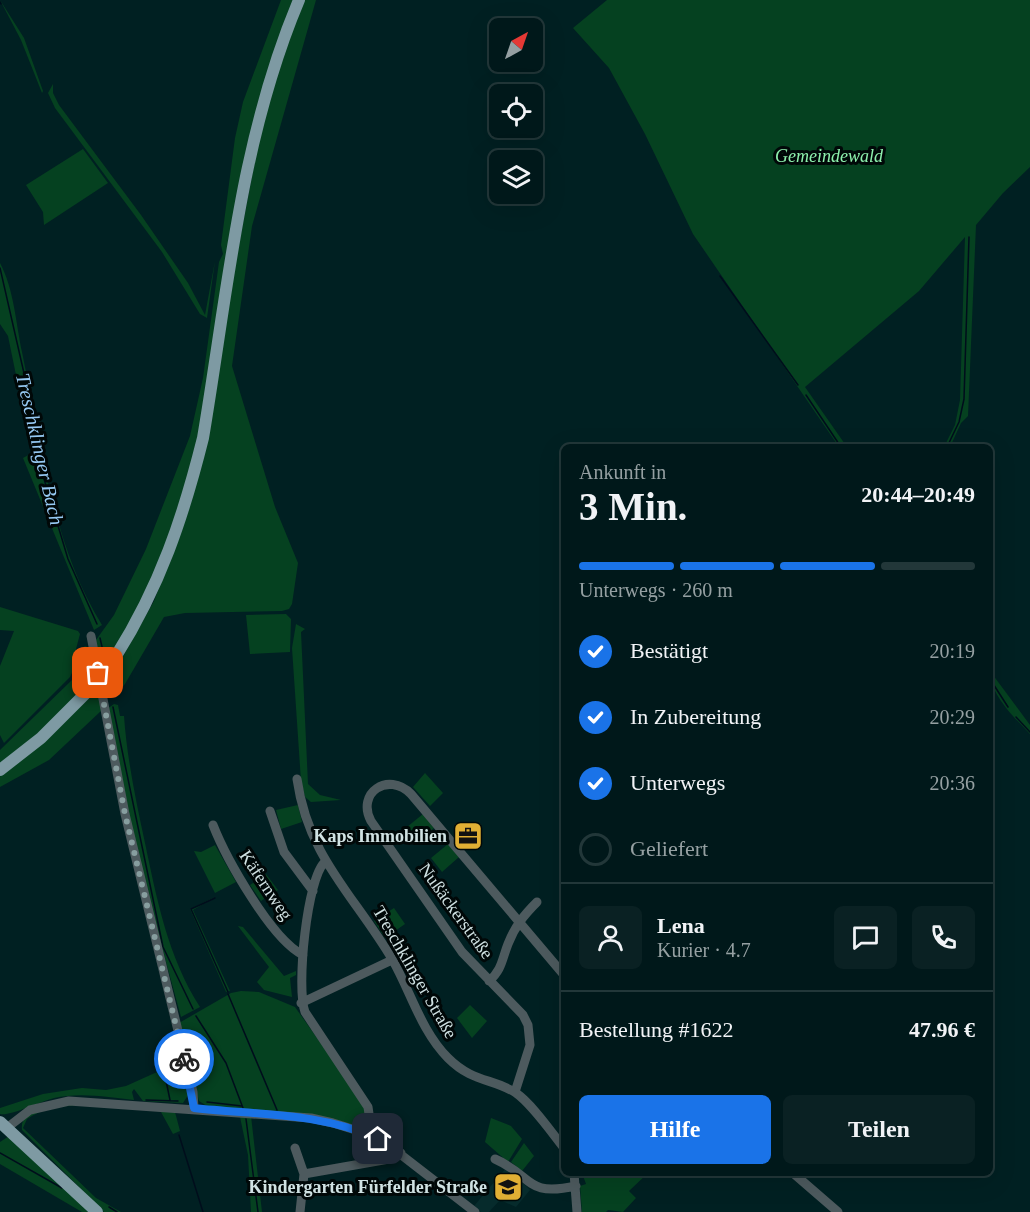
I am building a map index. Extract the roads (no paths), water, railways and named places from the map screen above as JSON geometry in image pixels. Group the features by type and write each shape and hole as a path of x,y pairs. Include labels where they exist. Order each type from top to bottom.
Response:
{"main road":[{"path":"0,770 41,738 89,690 116,656 159,578 176,536 203,438 248,162 272,73 299,0"},
{"path":"4,1125 97,1212"}],"street":[{"path":"91,636 125,814 193,1092 194,1108"},
{"name":"Treschklinger Straße","path":"297,780 304,816 325,861 392,960 423,1024 448,1057 472,1077 515,1092 561,1144"},
{"name":"Nußäckerstraße","path":"515,1092 530,1045 528,1025 516,1007 462,952 371,821 367,807 374,792 387,783 405,788 561,971"},
{"path":"270,811 284,852 313,891"},
{"name":"Käfernweg","path":"213,825 234,870 250,894 284,939 303,955"},
{"path":"325,861 318,870 313,891 300,982 302,1003 305,1012 368,1107 370,1121 365,1133"},
{"name":"Nußäckerstraße","path":"489,981 500,970 518,921 537,902"},
{"path":"302,1003 392,960"},
{"path":"4,1125 30,1110 69,1101 311,1118 365,1133 401,1154 475,1212"},
{"path":"556,1138 561,1134"},
{"path":"295,1148 304,1174 300,1212"},
{"path":"304,1174 389,1160 401,1154"},
{"path":"495,1159 508,1164 539,1189 554,1190 576,1186"},
{"path":"574,1176 577,1212"},
{"path":"796,1176 838,1212"},
{"path":"458,1212 463,1202"}],"waterway":[{"path":"948,444 959,422 964,399 969,237"},
{"name":"Treschklinger Bach","path":"0,268 26,382 41,469 68,559 97,624"},
{"path":"720,276 798,385"},
{"path":"806,395 839,444"},
{"name":"Treschklinger Bach","path":"100,638 105,660"},
{"name":"Treschklinger Bach","path":"108,674 112,694"},
{"path":"993,684 1008,707"},
{"name":"Treschklinger Bach","path":"113,707 163,947 193,1009"},
{"path":"1016,717 1030,732"},
{"path":"215,898 191,909 228,992"},
{"path":"228,994 277,1110"},
{"name":"Treschklinger Bach","path":"196,1016 226,1063 243,1108"},
{"path":"164,1071 170,1100"},
{"path":"146,1100 178,1101"},
{"path":"207,1102 242,1106"},
{"name":"Treschklinger Bach","path":"246,1119 258,1212"},
{"path":"179,1135 203,1212"},
{"path":"0,1153 62,1188"},
{"path":"109,1207 117,1212"}],"place":[{"name":"Kaps Immobilien","path":"468,836"},
{"name":"Kindergarten Fürfelder Straße","path":"508,1187"}],"park label":[{"name":"Gemeindewald","path":"829,156"}]}
